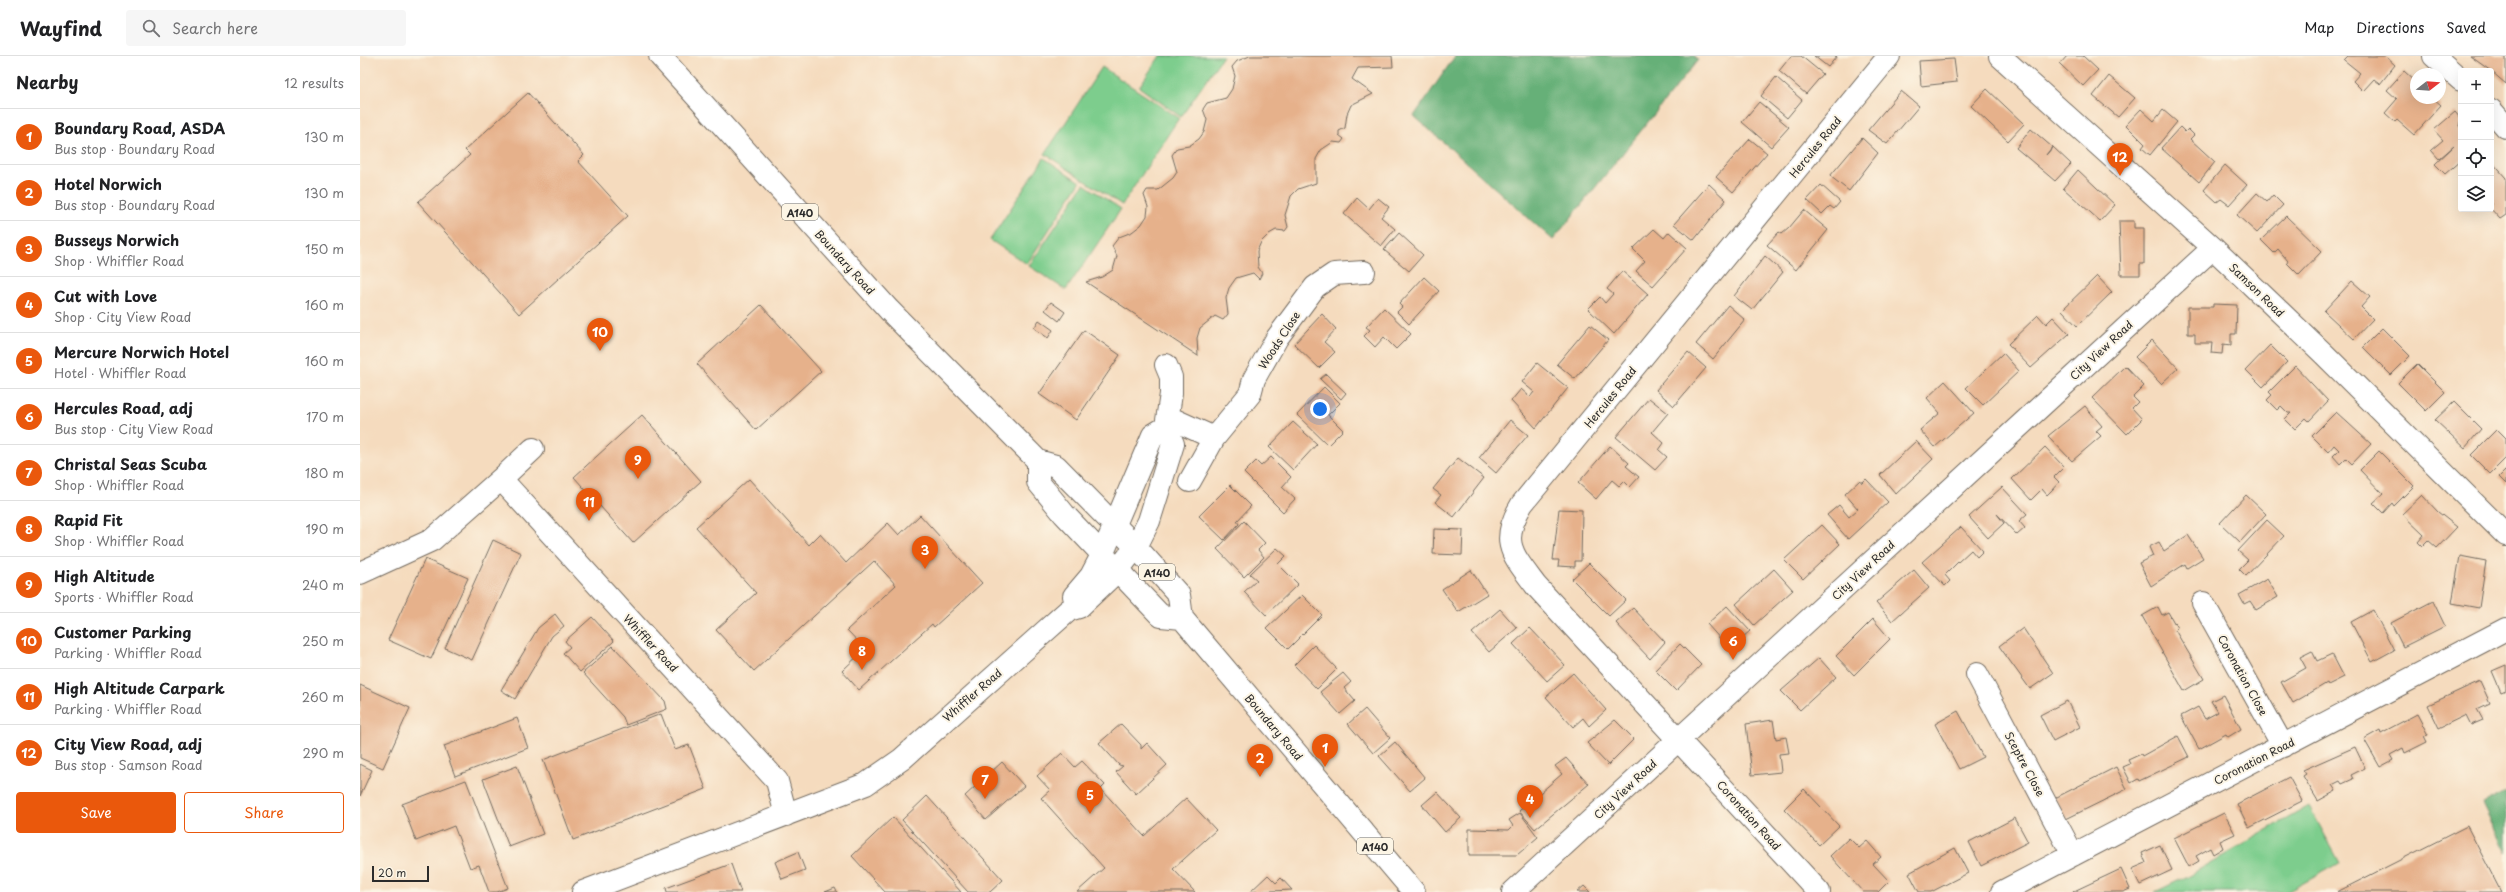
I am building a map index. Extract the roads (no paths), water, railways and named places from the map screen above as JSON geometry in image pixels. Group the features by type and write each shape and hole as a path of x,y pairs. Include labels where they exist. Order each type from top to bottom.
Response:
{"main road":[{"name":"Boundary Road","path":"660,56 890,310 1038,461 1056,466 1113,526 1136,547 1179,595 1182,618 1414,892"},
{"name":"Hercules Road","path":"1679,739 1536,586 1515,559 1509,539 1512,521 1522,504 1889,56"},
{"name":"Samson Road","path":"2000,56 2213,248 2506,535"},
{"path":"2434,56 2458,77"},
{"path":"2494,113 2506,127"},
{"name":"City View Road","path":"1513,892 2213,248"},
{"name":"Woods Close","path":"1190,481 1214,438 1250,394 1254,379 1277,338 1315,287 1334,274 1364,272"},
{"path":"1136,547 1149,521 1173,444 1167,422 1172,394 1171,377 1166,365"},
{"path":"1167,422 1214,438"},
{"path":"1113,526 1153,435 1167,422"},
{"path":"360,573 432,540 532,449"},
{"name":"A140","path":"1038,461 1038,482 1102,555 1161,616 1182,618"},
{"name":"Whiffler Road","path":"500,479 777,781 786,815"},
{"name":"Whiffler Road","path":"1069,610 1071,600 1091,576 1102,555 1113,526"},
{"name":"Whiffler Road","path":"586,892 866,784 902,759 1069,610 1079,607 1117,571 1136,547"},
{"name":"Coronation Close","path":"2203,603 2283,746"},
{"name":"Coronation Road","path":"2002,892 2506,629"},
{"name":"Sceptre Close","path":"1977,674 2073,855"},
{"name":"Coronation Road","path":"1679,739 1819,892"}],"place":[{"name":"City View Road, adj","path":"2120,176"},
{"name":"Customer Parking","path":"600,351"},
{"name":"High Altitude","path":"638,479"},
{"name":"High Altitude Carpark","path":"589,521"},
{"name":"Busseys Norwich","path":"925,569"},
{"name":"Hercules Road, adj","path":"1733,660"},
{"name":"Rapid Fit","path":"862,670"},
{"name":"Boundary Road, ASDA","path":"1325,767"},
{"name":"Hotel Norwich","path":"1260,777"},
{"name":"Christal Seas Scuba","path":"985,799"},
{"name":"Mercure Norwich Hotel","path":"1090,814"},
{"name":"Cut with Love","path":"1530,818"}]}
